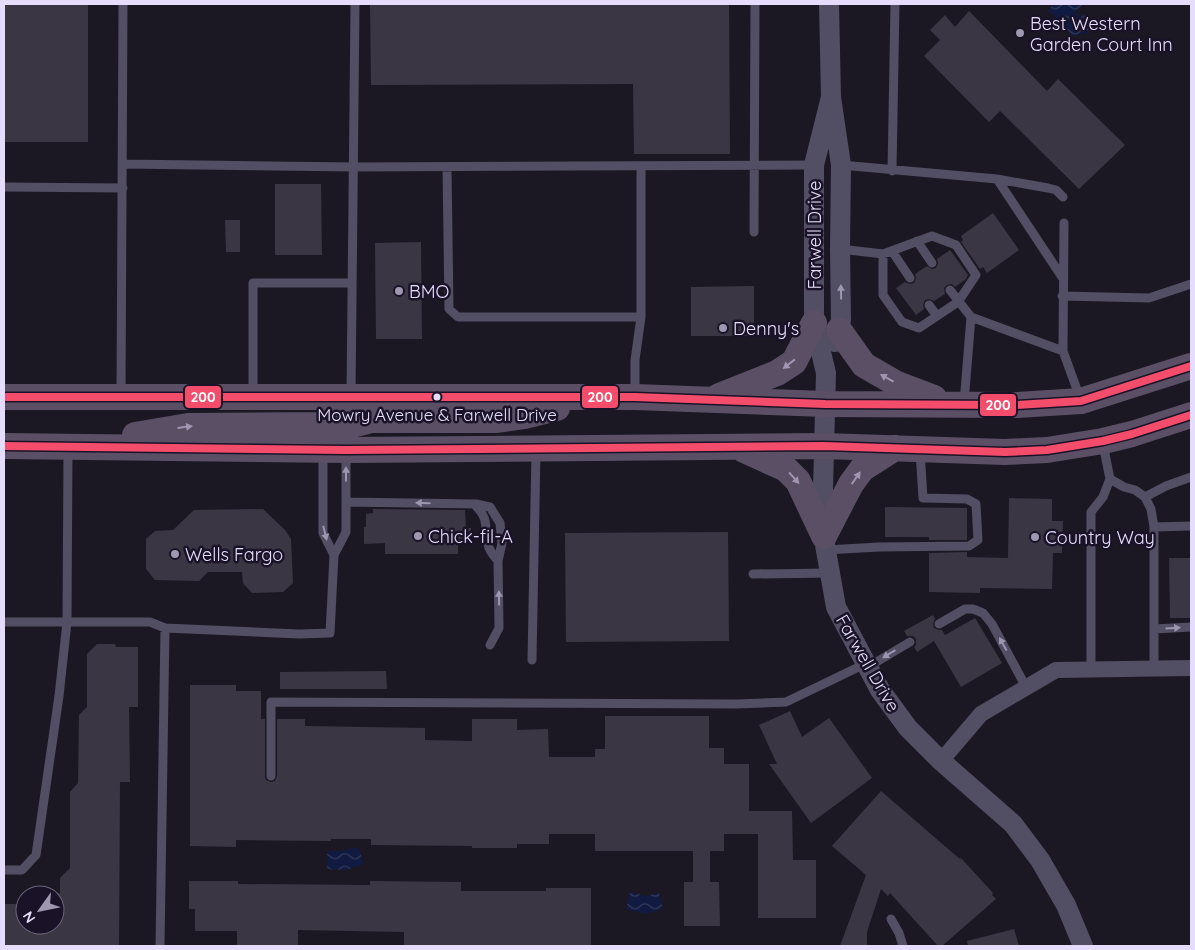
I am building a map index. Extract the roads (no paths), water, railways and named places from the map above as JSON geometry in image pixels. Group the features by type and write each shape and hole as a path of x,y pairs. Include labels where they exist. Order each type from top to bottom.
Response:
{"main road":[{"path":"708,400 777,373 794,362 826,326 864,365 897,384 956,404"},
{"path":"4,397 635,398 825,404 1017,405 1081,401 1191,366"},
{"path":"68,447 188,426 321,425 330,422 342,414 351,398"},
{"path":"334,450 325,439 335,432 352,425 372,420 497,420 525,416 599,398"},
{"path":"4,446 334,450 824,446 1005,452 1047,450 1103,441 1148,430 1191,416"},
{"path":"736,447 786,469 798,482 825,543"},
{"path":"825,543 851,484 862,469 908,449"}],"street":[{"name":"Farwell Drive","path":"826,326 842,320 840,249 841,165 830,97 829,4"},
{"name":"Farwell Drive","path":"830,97 814,165 826,326 822,528 836,607 880,690 908,728 940,761 1013,824 1040,860 1066,905 1083,946"},
{"path":"940,761 981,714 1056,670 1191,668"}],"lane":[{"path":"122,398 123,4"},
{"path":"351,398 355,4"},
{"path":"754,232 755,4"},
{"path":"892,170 895,4"},
{"path":"123,164 354,167 814,165"},
{"path":"841,165 997,179 1056,190 1063,197"},
{"path":"635,398 635,360 641,317 642,166"},
{"path":"448,167 449,309 458,317 641,317"},
{"path":"997,179 1062,277"},
{"path":"4,187 123,188"},
{"path":"1064,223 1062,277 1063,351 1081,401"},
{"path":"840,249 888,252 932,236 956,245 976,275 958,302 919,328 902,322 883,295 888,252"},
{"path":"917,241 932,263"},
{"path":"888,252 910,278"},
{"path":"253,398 253,283 352,283"},
{"path":"1062,296 1149,298 1191,284"},
{"path":"950,290 971,317 1063,351"},
{"path":"929,305 937,316"},
{"path":"956,404 971,317"},
{"path":"1092,669 1091,512 1103,497 1110,479 1103,441"},
{"path":"4,870 22,870 36,855 59,696 67,622 68,447"},
{"path":"532,660 536,448"},
{"path":"825,543 924,542 969,546 978,540 978,506 973,501 923,502 908,449"},
{"path":"4,622 150,622 164,628 330,634 334,555 346,532 346,502 334,450"},
{"path":"334,450 323,533 334,555"},
{"path":"1145,498 1166,486 1191,478"},
{"path":"1110,479 1124,487 1135,490 1145,498 1151,509 1154,528 1154,669"},
{"path":"346,502 474,504 490,507 500,523 502,544 498,561 499,628 490,645"},
{"path":"474,504 484,517 488,546 498,561"},
{"path":"1154,528 1191,526"},
{"path":"753,574 830,573"},
{"path":"939,624 965,609 973,609 983,613 992,624 1026,687"},
{"path":"1154,629 1191,627"},
{"path":"160,946 164,628"},
{"path":"271,776 271,702 716,704 786,702 866,666 910,642"},
{"path":"891,919 900,933 903,946"}],"water":[{"path":"1054,4 1083,4 1075,12 1079,16 1085,15 1089,33 1073,36 1048,10"},
{"path":"358,847 364,864 346,870 327,869 327,851 343,851"},
{"path":"630,892 646,896 659,893 663,909 645,914 626,909"}],"place":[{"name":"Best Western Garden Court Inn","path":"1020,33"},
{"name":"BMO","path":"399,291"},
{"name":"Denny's","path":"723,328"},
{"name":"Mowry Avenue & Farwell Drive","path":"437,397"},
{"name":"Chick-fil-A","path":"418,536"},
{"name":"Country Way","path":"1035,537"},
{"name":"Wells Fargo","path":"175,554"}]}
